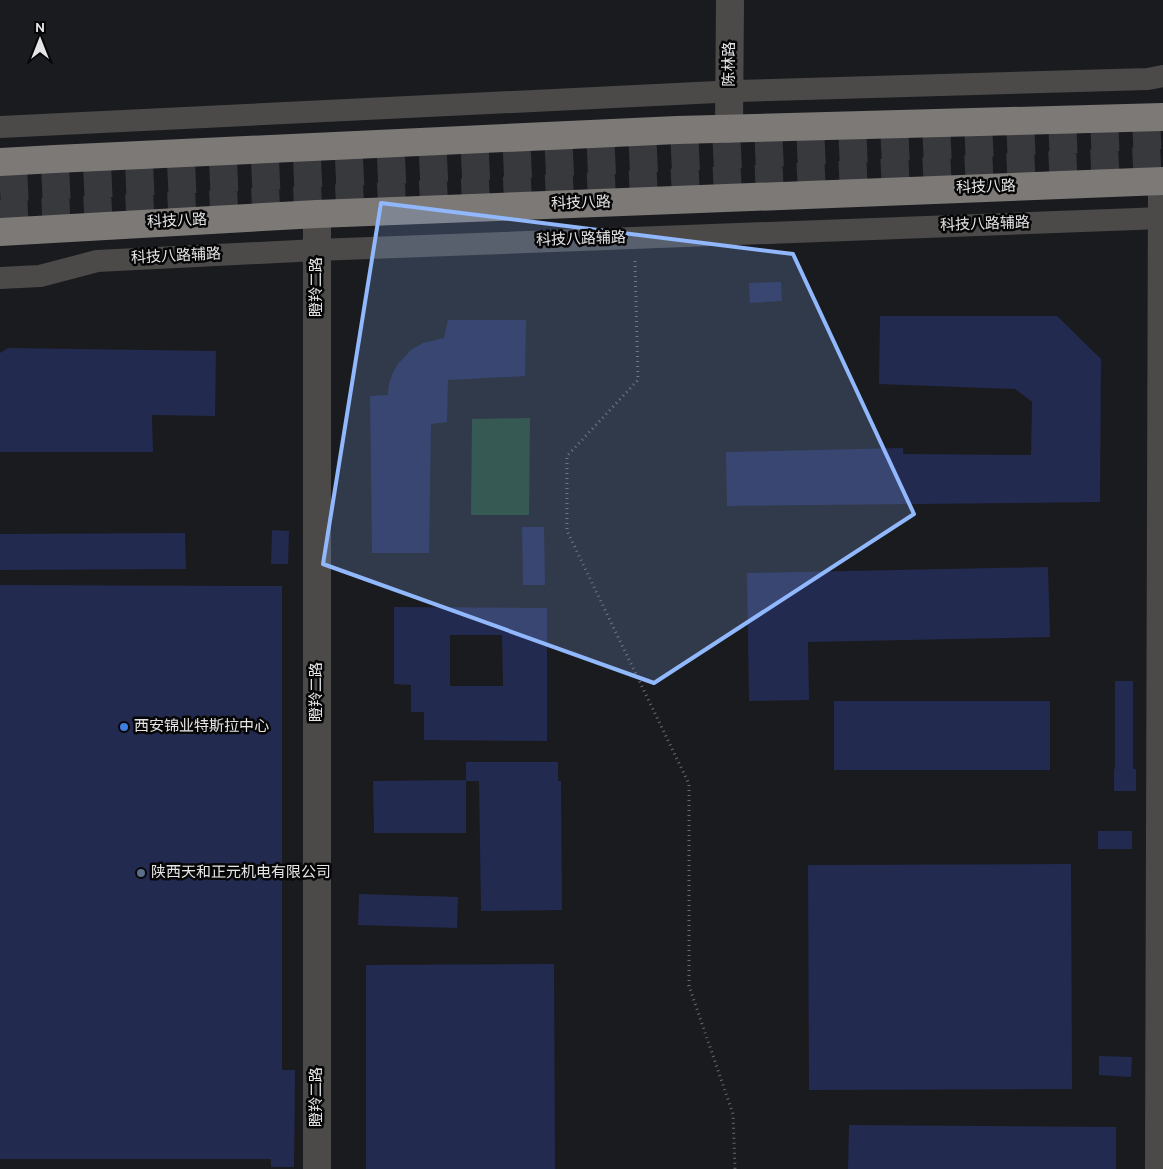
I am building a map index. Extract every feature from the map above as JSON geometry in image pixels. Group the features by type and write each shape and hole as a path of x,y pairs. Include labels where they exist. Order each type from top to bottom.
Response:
{"main road":[{"path":"0,162 729,129 1163,117"},
{"name":"科技八路","path":"0,232 317,214 1162,181"}],"street":[{"name":"陈林路","path":"729,129 730,0"},
{"path":"0,127 730,91 1148,79 1163,76"},
{"path":"1159,1169 1162,181"},
{"name":"瞪羚二路","path":"317,214 318,1169"},
{"name":"科技八路辅路","path":"0,278 40,276 97,261 317,250 1162,218"}],"path":[{"path":"635,238 638,380 566,456 566,531 689,784 689,986 733,1114 735,1169"}],"highlighted area":[{"path":"381,203 793,254 914,514 654,683 323,564"}],"green space":[{"path":"530,418 529,515 471,515 472,419"}],"building":[{"path":"781,282 782,301 750,303 749,283"},
{"path":"880,316 1057,316 1101,359 1100,502 727,506 726,452 903,448 903,454 1031,455 1032,402 1015,389 879,384"},
{"path":"448,320 526,320 525,376 448,380 447,422 431,424 429,553 372,553 370,396 388,395 389,384 398,364 411,350 423,343 444,338"},
{"path":"8,348 216,351 215,416 152,415 153,452 0,452 0,353"},
{"path":"522,527 544,527 545,585 523,585"},
{"path":"272,530 289,531 288,564 271,564"},
{"path":"185,533 186,569 0,570 0,534"},
{"path":"1048,567 1050,637 808,642 809,700 749,701 747,573"},
{"name":"陕西天和正元机电有限公司","path":"0,585 282,586 282,1070 295,1070 294,1167 271,1167 271,1159 0,1159"},
{"path":"394,607 547,608 547,741 424,740 424,712 411,712 411,685 394,684","holes":["450,635 502,635 503,686 450,686"]},
{"path":"1115,681 1133,681 1133,769 1136,769 1136,791 1114,791"},
{"path":"834,701 1050,701 1050,770 834,770"},
{"path":"466,762 558,762 558,781 561,781 562,910 481,911 479,781 466,781"},
{"path":"466,780 466,833 374,833 373,781"},
{"path":"1098,831 1132,831 1132,849 1098,849"},
{"path":"1071,864 1072,1089 809,1090 808,865"},
{"path":"359,894 458,897 457,928 358,925"},
{"path":"554,964 555,1169 366,1169 366,965"},
{"path":"1099,1056 1132,1057 1131,1077 1099,1075"},
{"path":"849,1125 1116,1127 1116,1169 848,1169"}],"tunnel":[{"path":"0,188 1163,135"},
{"path":"0,214 1163,160"}],"place":[{"name":"西安锦业特斯拉中心","path":"124,727"},
{"name":"陕西天和正元机电有限公司","path":"141,873"}]}
